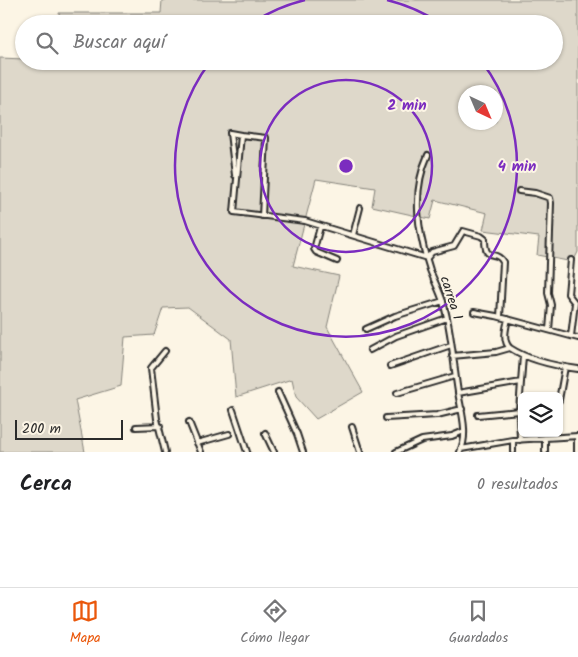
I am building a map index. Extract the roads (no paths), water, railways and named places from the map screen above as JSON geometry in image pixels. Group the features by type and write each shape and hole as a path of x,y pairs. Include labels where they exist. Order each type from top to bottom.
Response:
{"street":[{"path":"236,183 230,133 266,138 262,216"},
{"path":"241,136 234,212 305,221 427,258 432,252 454,246 463,231 482,236 485,239 486,253 498,256 503,262 500,317"},
{"name":"carrea 1","path":"428,156 418,186 418,219 427,258 443,301 447,318 455,376 462,408 464,431 460,450"},
{"path":"520,191 550,198 548,293 551,304 549,330"},
{"path":"352,235 360,208"},
{"path":"320,226 314,249 316,252 338,261"},
{"path":"570,336 575,303 568,294 572,260"},
{"path":"366,329 395,316 443,301"},
{"path":"474,312 578,338"},
{"path":"370,350 396,336 447,318"},
{"path":"508,319 505,340 510,348 523,356 578,369"},
{"path":"390,366 451,345"},
{"path":"452,356 504,351 510,348"},
{"path":"165,351 151,368 157,419 165,452"},
{"path":"520,392 523,356"},
{"path":"560,392 565,367"},
{"path":"397,393 455,376"},
{"path":"458,393 521,382"},
{"path":"278,392 303,452"},
{"path":"386,418 437,415 462,408"},
{"path":"232,410 247,452"},
{"path":"478,415 518,411"},
{"path":"189,422 201,452"},
{"path":"136,427 160,426"},
{"path":"352,427 360,452"},
{"path":"396,452 422,440 452,436 464,431"},
{"path":"265,433 274,452"},
{"path":"197,443 229,434"},
{"path":"563,435 577,436 577,452"},
{"path":"460,450 514,440 548,437"},
{"path":"545,438 545,452"},
{"path":"513,452 514,440"}]}
